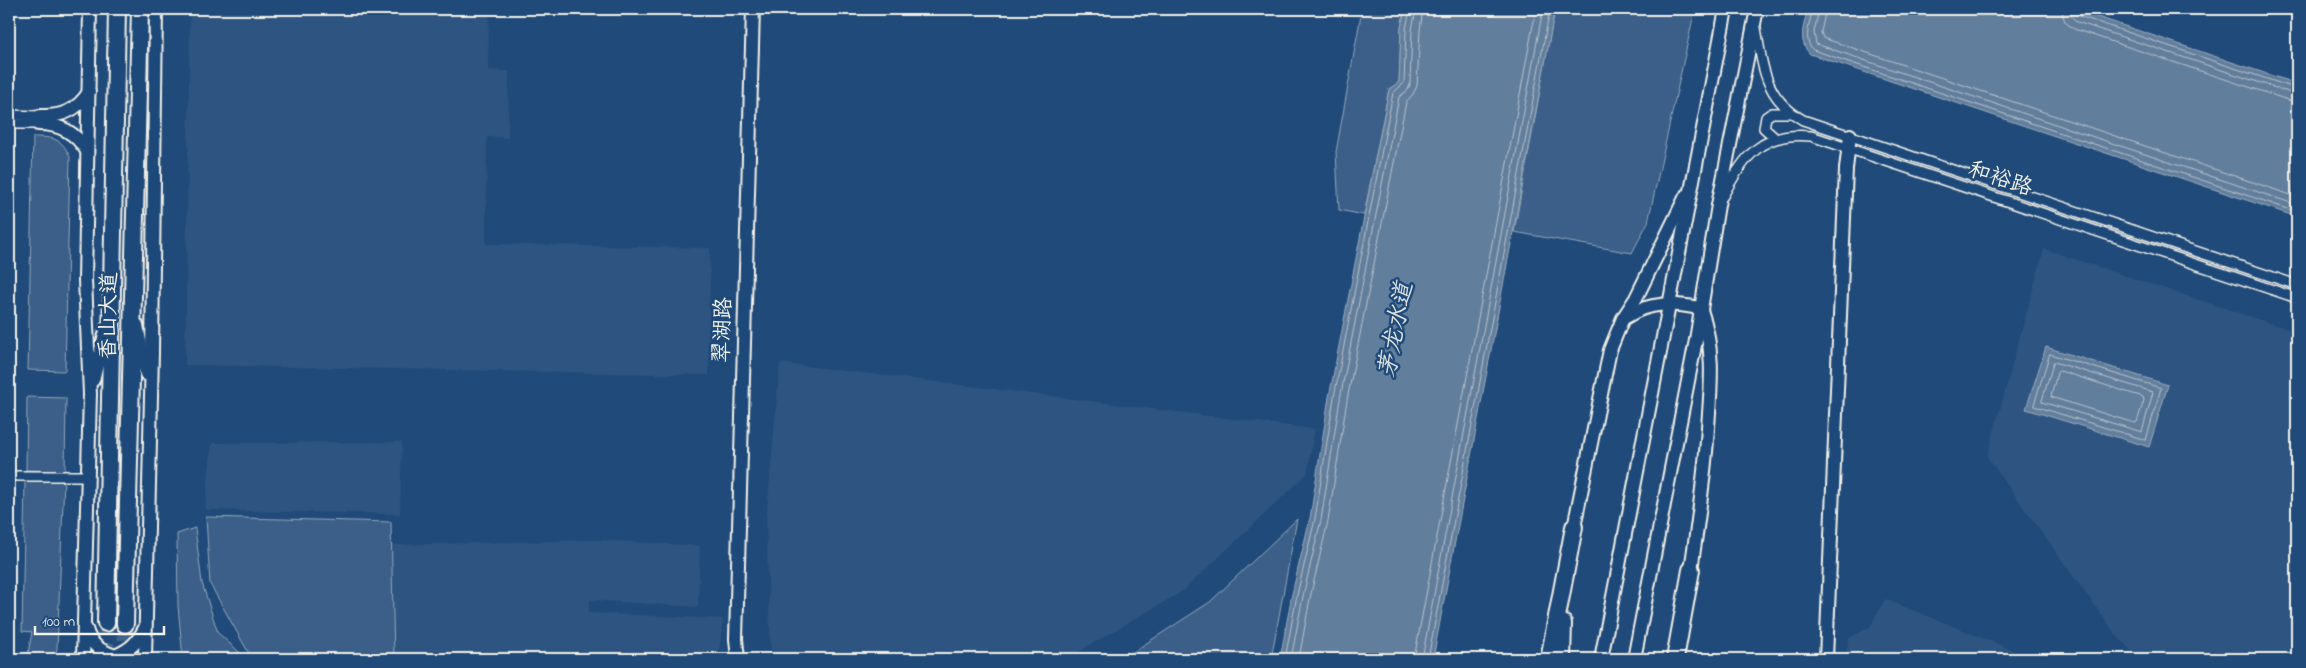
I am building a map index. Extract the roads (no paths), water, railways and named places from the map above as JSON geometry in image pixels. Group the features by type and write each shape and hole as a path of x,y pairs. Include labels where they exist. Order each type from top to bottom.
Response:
{"highway":[{"name":"香山大道","path":"106,623 117,9"},
{"name":"香山大道","path":"125,624 140,9"},
{"path":"1549,659 1574,527"},
{"path":"1675,659 1690,570"},
{"path":"1562,588 1562,659"}],"street":[{"path":"83,659 90,394 84,280 90,9"},
{"path":"145,659 151,398 156,9"},
{"name":"翠湖路","path":"736,657 753,9"},
{"path":"1601,659 1726,9"},
{"path":"1634,659 1676,444 1718,205 1757,9"},
{"name":"和裕路","path":"1755,22 1768,84 1783,107 1803,120 2297,285"},
{"path":"9,124 39,120 67,113 80,104 89,92"},
{"path":"1775,138 1764,128 1766,117 1772,113 1791,113"},
{"path":"9,116 39,120 66,129 78,138 87,151"},
{"name":"和裕路","path":"1718,205 1738,169 1752,152 1775,138 1794,134 1811,136 2297,298"},
{"path":"1826,659 1846,169 1850,150 1850,135"},
{"path":"1574,527 1604,368 1623,318 1636,298 1694,180"},
{"path":"1623,318 1638,309 1668,303 1700,308"},
{"path":"90,394 112,305"},
{"path":"133,307 151,398"},
{"path":"1690,570 1703,490 1712,385 1711,342 1700,308"},
{"path":"9,476 88,476"},
{"path":"84,628 88,638 100,650 115,656 131,649 139,640 146,624"},
{"path":"75,659 84,628"}],"water":[{"name":"茅龙水道","path":"1405,9 1555,9 1433,659 1280,659 1292,594 1310,518 1329,397 1389,89 1399,82 1401,28"},
{"path":"1808,9 2074,9 2297,84 2297,217 1810,54 1806,49 1803,38 1803,26"},
{"path":"2046,347 2168,385 2149,447 2026,409"}],"tunnel":[{"path":"106,623 106,659"},
{"path":"125,624 126,659"}]}
